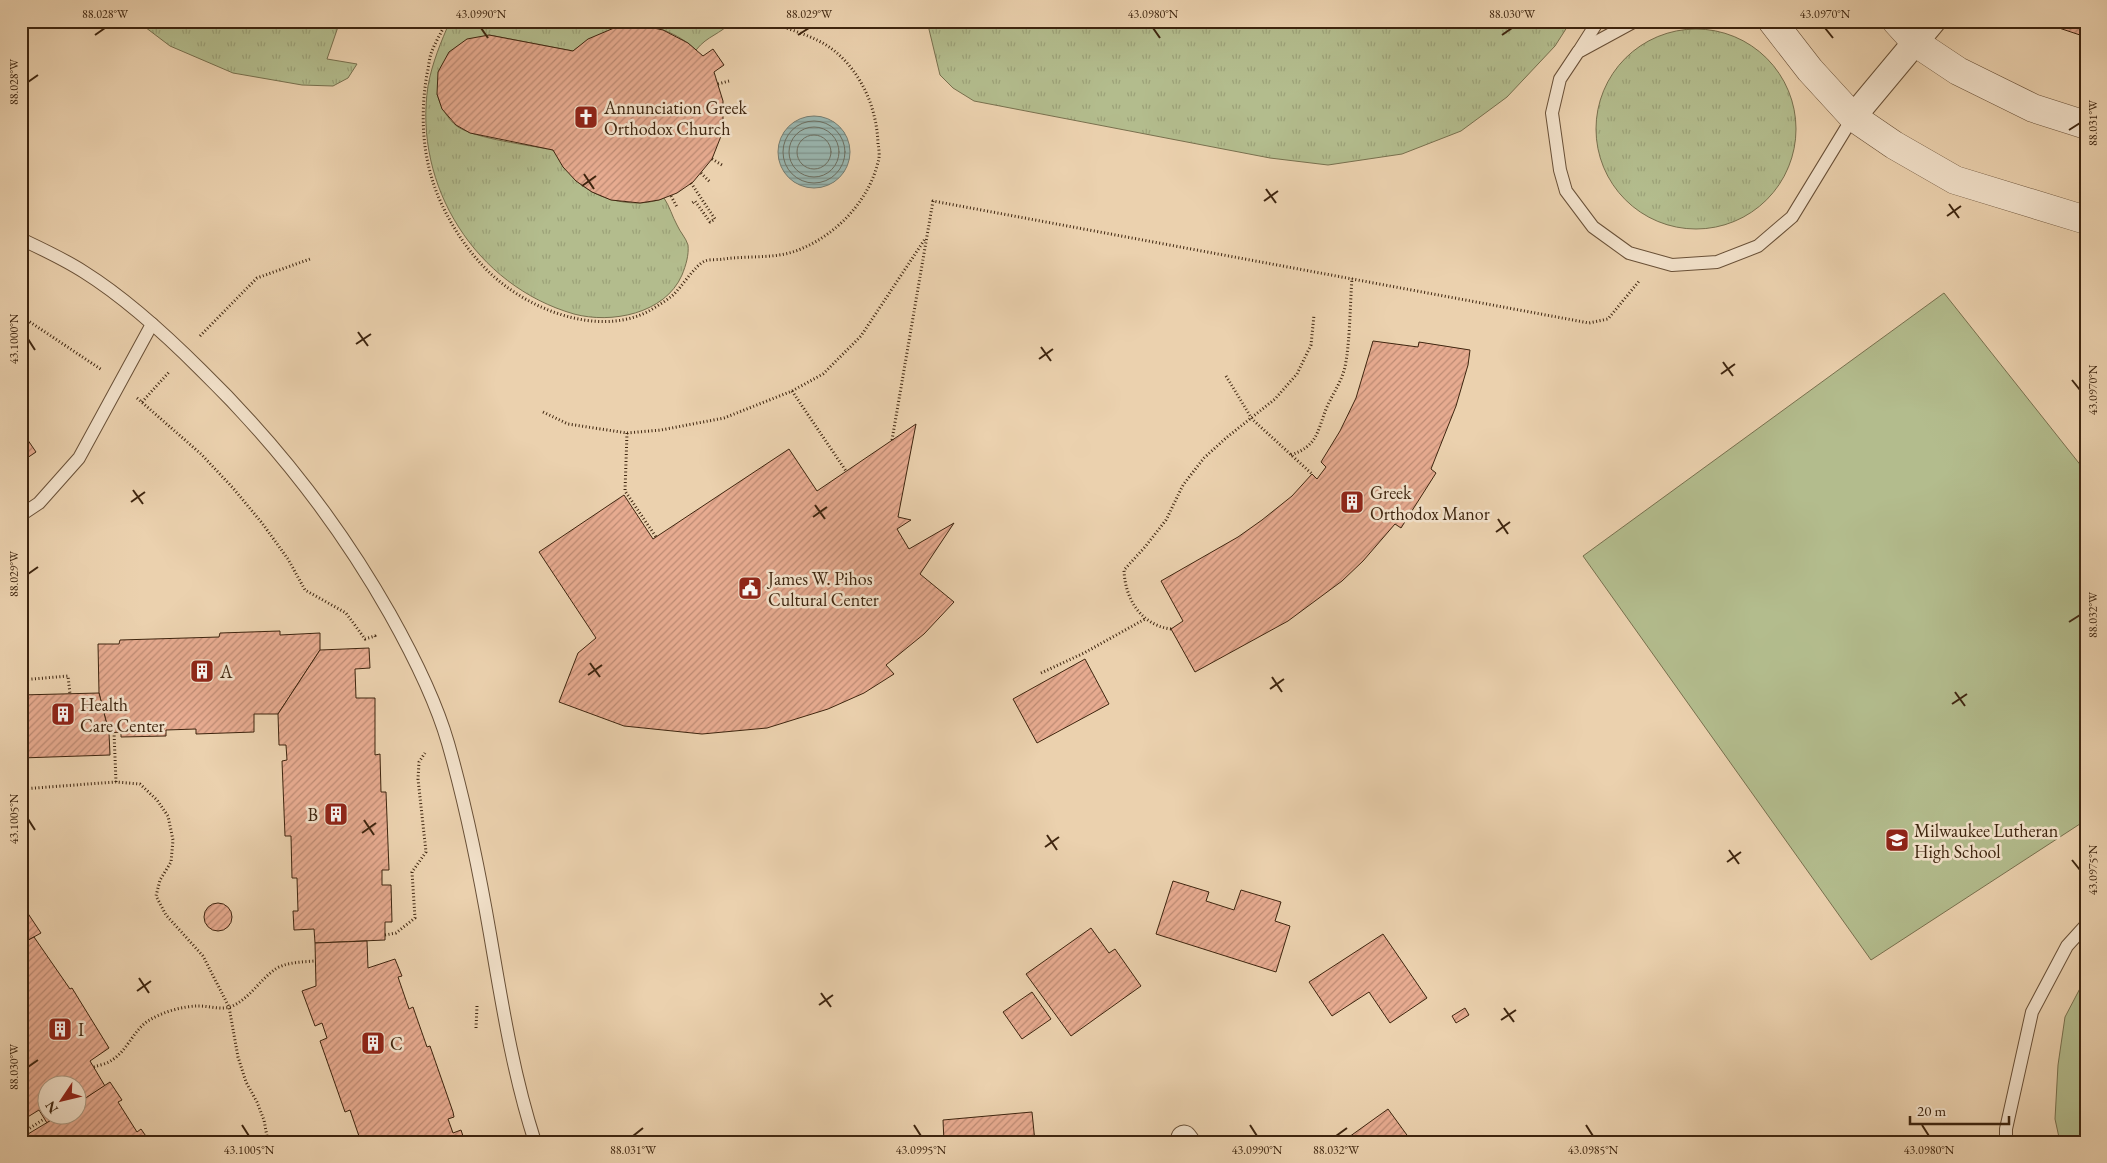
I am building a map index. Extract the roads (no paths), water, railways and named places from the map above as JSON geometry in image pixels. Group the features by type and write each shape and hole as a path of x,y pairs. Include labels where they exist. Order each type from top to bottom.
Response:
{"street":[{"path":"1896,21 1916,43 1958,71 2033,108 2086,125"},
{"path":"1853,116 1933,21"},
{"path":"1771,22 1810,70 1853,116 1894,145 1955,180 2086,220"}],"lane":[{"path":"1598,21 1560,79 1552,113 1560,170 1566,191 1593,227 1630,253 1672,265 1717,262 1758,246 1792,217 1853,116"},
{"path":"1578,52 1635,21"},
{"path":"21,239 83,271 171,340 232,400 282,456 327,514 365,569 403,636 431,694 448,741 471,835 518,1088 535,1142"},
{"path":"21,515 39,503 78,458 152,324"},
{"path":"2006,1142 2006,1130 2032,1012 2067,946 2086,925"}],"water":[{"path":"814,116 828,119 840,126 847,138 850,152 847,166 840,178 828,185 814,188 800,185 788,178 781,166 778,152 781,138 788,126 800,119"}],"place":[{"name":"Annunciation Greek Orthodox Church","path":"586,117"},
{"name":"Greek Orthodox Manor","path":"1352,502"},
{"name":"James W. Pihos Cultural Center","path":"750,588"},
{"name":"A","path":"202,671"},
{"name":"Health Care Center","path":"63,714"},
{"name":"B","path":"336,814"},
{"name":"Milwaukee Lutheran High School","path":"1897,840"},
{"name":"I","path":"60,1029"},
{"name":"C","path":"373,1043"}]}
